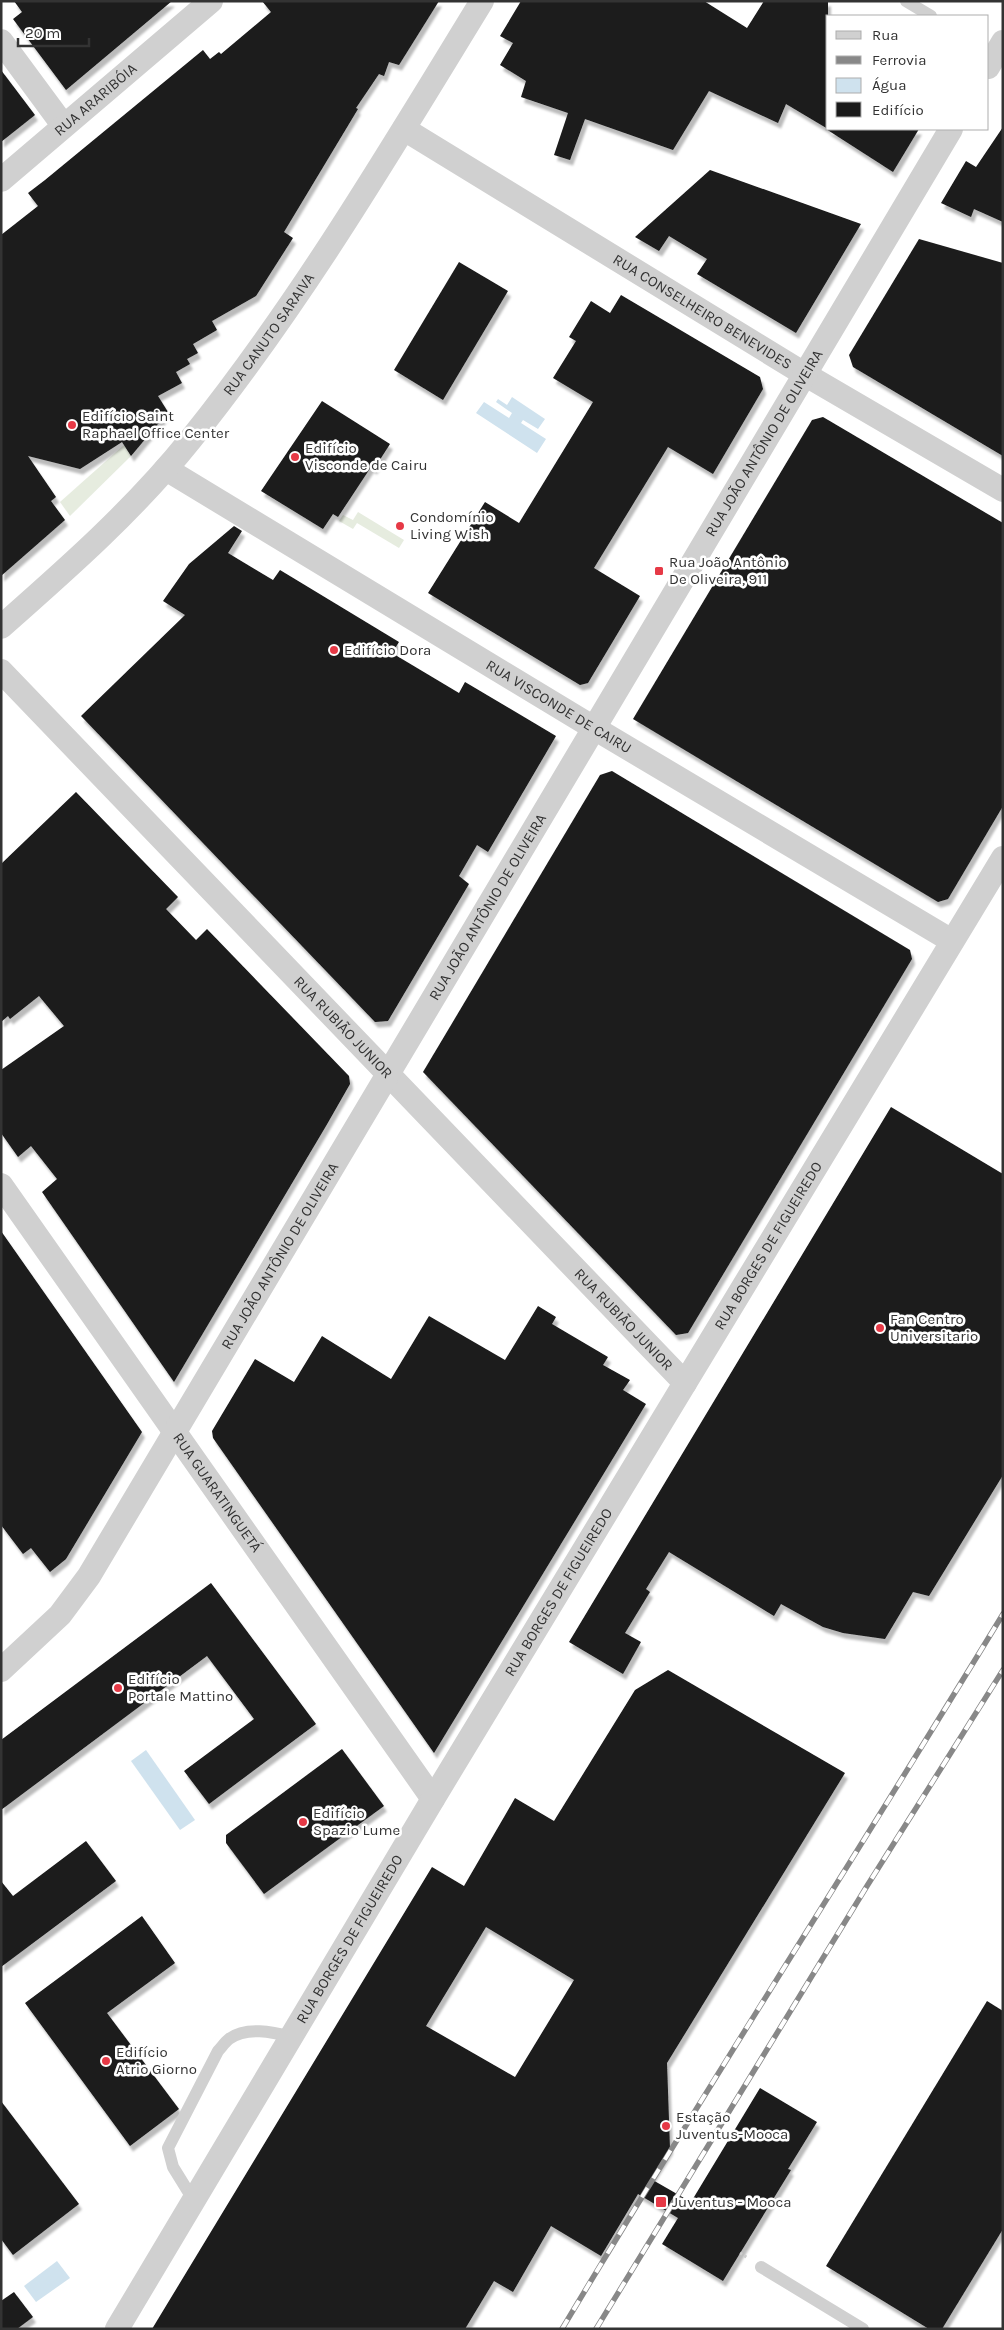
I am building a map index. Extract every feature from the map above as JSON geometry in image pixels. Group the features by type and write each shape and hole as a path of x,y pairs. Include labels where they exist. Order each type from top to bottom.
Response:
{"street":[{"name":"RUA ARARIBÓIA","path":"1,180 188,9 211,1"},
{"name":"RUA CANUTO SARAIVA","path":"1,627 107,532 166,469 248,366 296,298 404,129 482,1"},
{"path":"1,41 63,125"},
{"name":"RUA CONSELHEIRO BENEVIDES","path":"404,129 806,374 1003,490"},
{"name":"RUA JOÃO ANTÔNIO DE OLIVEIRA","path":"1,1670 60,1615 89,1576 176,1433 950,130"},
{"name":"RUA VISCONDE DE CAIRU","path":"166,469 594,728 952,941"},
{"name":"RUA RUBIÃO JUNIOR","path":"1,671 685,1383"},
{"name":"RUA BORGES DE FIGUEIREDO","path":"118,2329 433,1799 1003,858"},
{"name":"RUA GUARATINGUETÁ","path":"1,1185 433,1799"}],"lane":[{"path":"906,1 929,15"},
{"path":"194,2201 173,2167 168,2148 218,2052 229,2038 251,2031 268,2031 292,2036"},
{"path":"761,2266 863,2329"}],"shaded area":[{"path":"124,445 131,456 70,516 60,502"},
{"path":"358,512 404,540 399,548 357,523 353,529 339,521 343,515 353,520"}],"water":[{"path":"512,397 545,419 538,429 523,420 521,423 546,439 537,453 476,413 484,402 509,418 512,413 496,402 498,399 507,405"},
{"path":"146,1750 195,1820 180,1830 131,1761"},
{"path":"57,2261 70,2278 36,2302 24,2286"}],"building":[{"path":"14,1 172,1 66,90 13,19 22,12"},
{"path":"262,1 439,1 399,65 389,62 384,76 379,74 356,108 358,109 284,232 293,238 256,296 212,321 217,330 193,344 198,353 187,359 190,364 176,372 182,383 158,396 168,412 131,456 122,442 80,469 28,456 56,497 51,501 65,520 1,576 1,235 38,206 28,193 203,50 210,59 219,52 221,54 271,12"},
{"path":"521,1 704,1 747,28 764,1 828,1 828,15 826,15 826,128 786,104 778,123 709,91 673,150 585,119 570,160 554,155 568,113 521,97 526,81 500,65 513,43 500,36"},
{"path":"1,70 35,115 1,142"},
{"path":"1003,127 1003,222 974,209 971,217 941,203 966,161 976,167"},
{"path":"828,130 918,130 893,172"},
{"path":"710,170 861,224 796,333 697,274 707,259 669,236 659,251 635,237"},
{"path":"919,239 1003,263 1003,456 853,367 849,355"},
{"path":"459,262 508,291 443,400 394,370"},
{"path":"621,295 760,377 763,389 713,474 668,447 594,568 640,596 588,683 580,685 428,593 485,502 519,523 593,402 553,378 576,341 569,337 591,301 610,313"},
{"path":"322,401 390,444 374,469 371,467 338,517 333,514 323,529 261,491"},
{"path":"823,417 1003,523 1003,806 948,899 938,902 633,719 812,420"},
{"path":"234,526 242,531 228,553 273,580 280,570 399,642 392,653 459,693 465,682 556,736 488,852 477,845 459,876 469,884 388,1021 375,1022 81,716 185,615 163,601 189,564"},
{"path":"612,771 910,950 912,959 688,1333 676,1335 423,1072 600,775"},
{"path":"76,792 178,897 166,909 196,940 207,929 349,1076 350,1084 326,1126 174,1382 42,1192 57,1179 31,1146 18,1157 1,1133 1,1070 64,1026 39,996 10,1019 8,1016 1,1022 1,864"},
{"name":"Fan Centro Universitario","path":"891,1107 1003,1174 1003,1475 929,1596 913,1592 885,1639 843,1633 823,1627 781,1604 774,1616 669,1552 646,1589 650,1592 625,1633 641,1642 623,1674 569,1642"},
{"path":"1,1231 142,1432 66,1559 50,1572 31,1548 23,1554 1,1525"},
{"path":"538,1306 556,1317 552,1324 608,1357 603,1365 630,1380 623,1390 646,1404 434,1753 213,1438 212,1431 255,1359 294,1382 322,1336 391,1379 429,1316 505,1360"},
{"name":"Edifício Portale Mattino","path":"211,1583 316,1724 209,1804 184,1771 254,1719 207,1656 1,1810 1,1740"},
{"path":"668,1670 845,1773 667,2063 670,2149 651,2179 691,2202 760,2088 817,2122 788,2169 791,2170 723,2281 662,2244 678,2218 638,2194 601,2256 551,2226 513,2292 494,2281 465,2329 152,2329 432,1867 464,1886 515,1798 554,1821 635,1690","holes":["486,1927 574,1980 515,2077 426,2026"]},
{"name":"Edifício Spazio Lume","path":"342,1749 384,1806 264,1894 226,1843 226,1835"},
{"path":"86,1841 116,1881 1,1967 1,1881 13,1896"},
{"name":"Edifício Atrio Giorno","path":"142,1916 175,1963 107,2013 179,2109 130,2146 25,2003"},
{"path":"987,2001 1003,2011 1003,2229 942,2329 929,2329 826,2266"},
{"path":"1,2101 79,2204 13,2255 1,2239"},
{"path":"14,2292 33,2317 17,2329 1,2329 1,2301"}],"railway":[{"path":"562,2329 671,2149 1003,1614"},
{"path":"596,2329 867,1886 1003,1670"}],"place":[{"name":"Edifício Saint Raphael Office Center","path":"72,425"},
{"name":"Edifício Visconde de Cairu","path":"295,457"},
{"name":"Condomínio Living Wish","path":"400,526"},
{"name":"Rua João Antônio De Oliveira, 911","path":"659,571"},
{"name":"Edifício Dora","path":"334,650"},
{"name":"Fan Centro Universitario","path":"880,1328"},
{"name":"Edifício Portale Mattino","path":"118,1688"},
{"name":"Edifício Spazio Lume","path":"303,1822"},
{"name":"Edifício Atrio Giorno","path":"106,2061"},
{"name":"Estação Juventus-Mooca","path":"666,2126"},
{"name":"Juventus - Mooca","path":"661,2202"}]}
